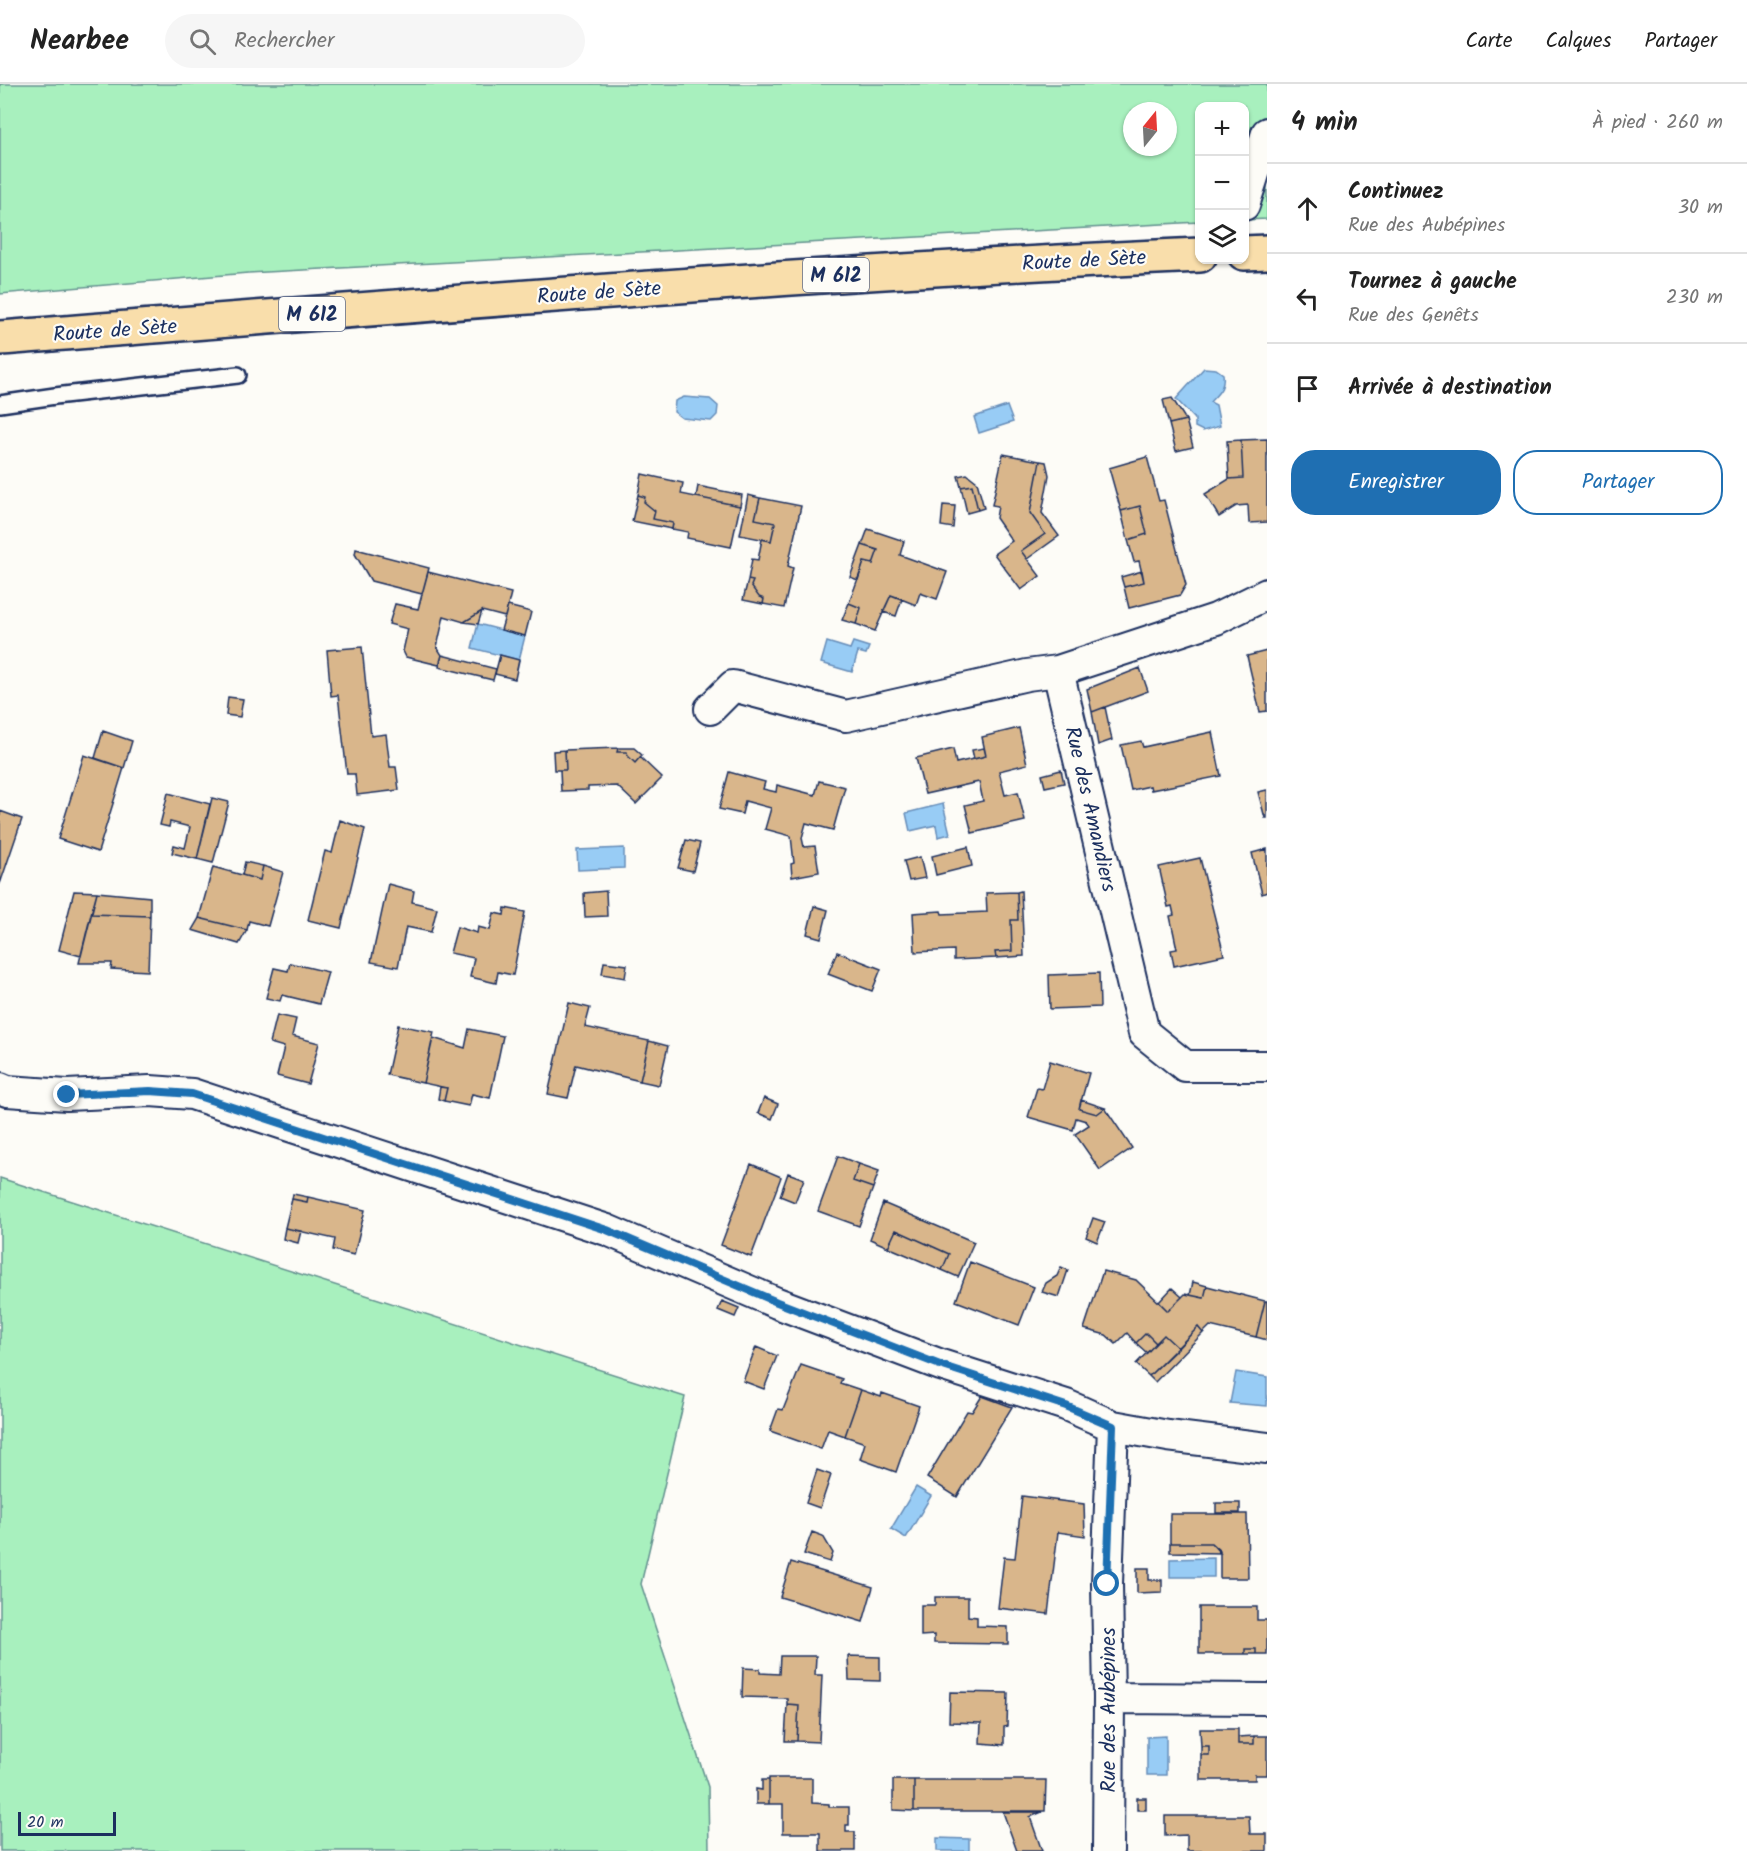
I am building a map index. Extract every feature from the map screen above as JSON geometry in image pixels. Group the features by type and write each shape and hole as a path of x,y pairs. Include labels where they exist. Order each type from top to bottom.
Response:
{"main road":[{"path":"1249,253 1267,252"},
{"name":"Route de Sète","path":"0,338 911,269 1195,255"}],"street":[{"path":"1249,194 1266,147"},
{"path":"710,709 733,686 846,716 1027,675 1058,671 1216,619 1267,594"},
{"name":"Rue des Amandiers","path":"1058,671 1144,1033 1185,1066 1267,1066"},
{"path":"0,1088 7,1091 67,1095 150,1091 192,1094 607,1230 788,1307 940,1365 1066,1406 1113,1426 1168,1436 1267,1448"},
{"name":"Rue des Aubépines","path":"1108,1851 1107,1584 1113,1426"},
{"path":"1109,1698 1267,1699"}],"lane":[{"path":"0,404 238,375"}],"green space":[{"path":"0,84 1267,84 1267,219 1249,220 1249,102 1195,102 1195,222 248,273 0,294"},
{"path":"0,1178 685,1397 641,1584 708,1787 709,1851 0,1851"}],"water":[{"path":"1204,368 1216,369 1223,374 1223,383 1221,390 1210,402 1216,405 1220,426 1203,431 1195,427 1195,419 1176,399"},
{"path":"684,397 710,399 718,406 717,415 711,421 682,418 674,412 675,401"},
{"path":"1007,406 1013,422 979,433 974,417"},
{"path":"478,624 525,636 519,660 472,648"},
{"path":"827,642 850,649 853,642 869,647 866,654 858,652 852,672 821,663"},
{"path":"943,804 950,834 938,837 936,825 910,831 906,813"},
{"path":"624,848 624,868 578,870 577,850"},
{"path":"1236,1372 1267,1377 1267,1406 1230,1403"},
{"path":"916,1487 931,1496 906,1538 891,1529"},
{"path":"1214,1558 1214,1577 1170,1577 1170,1559"},
{"path":"1166,1736 1166,1775 1147,1775 1147,1737"},
{"path":"937,1838 969,1839 969,1851 937,1851"}],"building":[{"path":"1172,398 1186,420 1169,424 1163,400"},
{"path":"1186,420 1193,447 1176,451 1169,424"},
{"path":"1267,439 1267,522 1249,523 1248,505 1236,506 1219,517 1205,494 1229,479 1243,478 1241,440"},
{"path":"1241,440 1243,478 1229,479 1227,441"},
{"path":"1003,454 1040,461 1030,513 1045,534 1021,551 1040,576 1021,590 994,554 1012,541 996,518 998,506 992,505"},
{"path":"1147,457 1159,501 1164,500 1186,585 1180,595 1129,608 1124,587 1144,582 1139,561 1134,562 1128,540 1147,534 1140,506 1121,511 1109,468"},
{"path":"1040,461 1046,462 1049,475 1042,513 1059,536 1027,559 1021,551 1045,534 1030,513"},
{"path":"642,474 683,483 681,494 740,506 731,547 687,538 688,532 672,529 673,523 653,519 655,511 644,502 645,497 638,495"},
{"path":"967,474 977,482 984,508 978,510 972,485 961,487 958,476"},
{"path":"972,485 978,510 967,513 961,487"},
{"path":"698,486 742,495 740,506 696,497"},
{"path":"638,495 645,497 644,502 655,511 653,519 673,523 672,529 632,521"},
{"path":"748,495 760,498 755,519 775,523 771,541 740,535"},
{"path":"760,498 801,506 788,566 793,568 784,608 763,604 764,599 759,597 751,586 753,581 748,580 752,559 758,560 762,539 771,541 775,523 755,519"},
{"path":"943,505 955,506 953,528 941,526"},
{"path":"1140,506 1147,534 1128,540 1121,511"},
{"path":"868,529 904,541 900,555 947,572 937,599 920,593 916,605 891,595 875,631 856,624 861,608 849,603 864,562 873,564 878,550 862,545"},
{"path":"862,545 878,550 873,564 864,562 858,580 850,577"},
{"path":"356,549 429,568 422,594 371,581 355,554"},
{"path":"1142,571 1144,582 1124,587 1121,577"},
{"path":"428,572 511,593 505,617 482,611 464,622 444,616 437,647 442,655 439,665 406,657 403,651 408,629 389,624 395,604 418,609"},
{"path":"748,580 753,581 751,586 759,597 764,599 763,604 743,600"},
{"path":"891,595 902,599 896,616 883,612"},
{"path":"849,603 861,608 856,624 842,620"},
{"path":"508,606 531,612 525,636 501,630"},
{"path":"482,611 478,624 464,622"},
{"path":"362,647 371,736 386,734 390,767 396,767 399,790 357,795 355,774 347,774 338,695 331,696 327,650"},
{"path":"1267,651 1267,711 1260,712 1247,656"},
{"path":"442,655 496,669 493,680 439,667"},
{"path":"500,655 519,660 515,679 495,674"},
{"path":"1140,668 1148,691 1092,712 1087,689"},
{"path":"228,697 243,699 240,717 226,715"},
{"path":"1105,707 1112,740 1098,745 1092,712"},
{"path":"1019,728 1027,764 999,771 1005,795 1018,792 1025,821 972,833 965,805 983,801 979,782 925,794 916,758 953,749 956,763 986,756 982,737"},
{"path":"103,731 132,741 124,768 95,758"},
{"path":"1212,732 1221,776 1151,790 1150,786 1131,790 1121,745 1141,741 1143,747"},
{"path":"618,748 634,748 642,755 635,763 627,752 617,752"},
{"path":"618,748 617,752 627,752 635,763 640,757 662,778 636,804 617,786 561,791 560,770 566,770 565,750"},
{"path":"984,748 986,756 974,759 972,750"},
{"path":"565,750 566,770 554,770 553,751"},
{"path":"84,755 124,768 98,852 58,839"},
{"path":"1061,770 1064,783 1045,787 1042,775"},
{"path":"729,772 765,782 763,789 776,792 777,785 815,795 819,781 845,787 833,830 806,823 802,838 804,847 815,846 819,872 792,877 791,864 794,863 791,836 765,829 771,808 745,801 742,814 719,809"},
{"path":"1267,790 1267,818 1265,818 1258,792"},
{"path":"168,793 210,804 197,859 172,853 174,845 185,848 190,827 170,822 169,827 160,825"},
{"path":"212,798 229,802 213,863 197,859"},
{"path":"0,811 22,819 0,884"},
{"path":"340,820 365,829 341,928 308,920 325,851 332,853"},
{"path":"686,840 700,843 693,871 678,868"},
{"path":"968,847 972,866 936,875 932,856"},
{"path":"1267,849 1267,892 1262,894 1252,853"},
{"path":"920,857 925,878 909,881 904,861"},
{"path":"1200,858 1224,955 1174,966 1171,950 1177,949 1170,916 1174,915 1172,906 1168,907 1159,867"},
{"path":"245,862 263,866 260,880 242,875"},
{"path":"263,866 283,872 268,926 249,921 247,930 199,918 213,867 260,880"},
{"path":"388,884 414,891 412,902 437,908 431,932 406,927 398,967 371,962"},
{"path":"74,891 97,892 81,956 59,950"},
{"path":"606,891 607,916 585,917 584,893"},
{"path":"1021,891 1024,956 996,958 995,952 1012,951 1011,920 1018,920 1017,892"},
{"path":"97,892 150,897 150,916 91,914"},
{"path":"1017,892 1018,920 1011,920 1012,951 995,952 996,958 954,960 954,950 915,952 913,913 987,912 986,893"},
{"path":"814,906 828,910 821,938 807,934"},
{"path":"505,908 525,912 513,975 498,972 496,983 470,977 474,958 450,953 457,927 477,933 478,927 490,930 494,913 504,915"},
{"path":"91,914 150,916 148,971 111,969 112,963 79,963"},
{"path":"199,918 247,930 239,944 192,930"},
{"path":"837,952 881,969 872,991 828,974"},
{"path":"604,962 627,965 625,978 602,974"},
{"path":"290,963 328,972 319,1004 282,995 280,1001 266,998 274,968 288,971"},
{"path":"1099,973 1100,1007 1050,1009 1049,975"},
{"path":"569,1003 590,1008 585,1027 649,1041 640,1081 576,1065 568,1098 548,1094"},
{"path":"277,1015 296,1019 292,1036 319,1043 308,1084 277,1076 284,1047 270,1043"},
{"path":"398,1025 434,1032 423,1083 387,1075"},
{"path":"469,1029 503,1036 490,1098 472,1094 469,1106 444,1101 447,1088 423,1083 433,1038 465,1048"},
{"path":"649,1041 668,1046 659,1085 640,1081"},
{"path":"1050,1061 1089,1073 1079,1109 1097,1114 1105,1108 1132,1148 1100,1170 1075,1134 1089,1125 1086,1121 1076,1118 1073,1130 1028,1117 1037,1088 1042,1089"},
{"path":"440,1087 447,1088 444,1101 438,1099"},
{"path":"764,1098 778,1104 772,1119 758,1113"},
{"path":"1081,1100 1105,1108 1097,1114 1079,1109"},
{"path":"838,1156 859,1164 853,1181 873,1188 859,1226 818,1211"},
{"path":"751,1164 781,1177 751,1257 721,1245"},
{"path":"859,1164 879,1171 873,1188 853,1181"},
{"path":"788,1173 804,1179 795,1202 780,1196"},
{"path":"293,1194 308,1197 307,1202 292,1199"},
{"path":"308,1197 365,1210 354,1255 333,1250 335,1239 285,1228 292,1199 307,1202"},
{"path":"883,1203 974,1242 958,1277 942,1270 949,1254 896,1230 888,1247 870,1239"},
{"path":"1093,1218 1105,1222 1097,1242 1086,1237"},
{"path":"285,1228 301,1231 298,1243 283,1239"},
{"path":"896,1230 949,1254 942,1270 888,1247"},
{"path":"970,1262 1034,1287 1019,1325 956,1301"},
{"path":"1061,1267 1068,1270 1059,1297 1042,1292 1046,1283 1057,1276"},
{"path":"1103,1271 1136,1280 1168,1311 1185,1294 1204,1298 1207,1286 1265,1301 1256,1337 1210,1326 1203,1333 1198,1327 1178,1348 1164,1335 1156,1343 1146,1333 1136,1343 1127,1333 1116,1344 1106,1335 1084,1329"},
{"path":"1193,1282 1207,1286 1204,1298 1190,1295"},
{"path":"1172,1288 1182,1297 1168,1311 1159,1302"},
{"path":"722,1301 739,1308 735,1317 718,1310"},
{"path":"1265,1301 1267,1301 1267,1340 1256,1337"},
{"path":"1198,1327 1203,1333 1155,1382 1149,1376"},
{"path":"1146,1333 1156,1343 1147,1353 1136,1343"},
{"path":"1164,1335 1178,1348 1149,1376 1136,1364"},
{"path":"756,1347 777,1356 764,1389 743,1381"},
{"path":"801,1365 842,1379 840,1383 861,1390 845,1436 828,1430 821,1449 770,1431 778,1409 783,1410"},
{"path":"861,1390 881,1397 882,1393 919,1406 896,1472 860,1459 865,1443 845,1436"},
{"path":"982,1396 1012,1407 957,1497 927,1478 967,1411 972,1412"},
{"path":"817,1470 831,1475 820,1508 806,1503"},
{"path":"1022,1496 1084,1504 1085,1536 1058,1532 1048,1614 998,1608 1004,1557 1015,1558"},
{"path":"1216,1503 1240,1503 1240,1513 1216,1513"},
{"path":"1170,1514 1247,1514 1248,1578 1220,1578 1220,1551 1211,1543 1170,1543"},
{"path":"812,1532 823,1536 833,1553 830,1562 804,1554"},
{"path":"1170,1543 1211,1543 1220,1553 1170,1552"},
{"path":"791,1562 873,1587 863,1622 780,1597"},
{"path":"1137,1568 1149,1568 1149,1580 1162,1580 1162,1592 1137,1593"},
{"path":"935,1597 968,1597 968,1616 977,1617 977,1626 1008,1627 1008,1644 934,1643 934,1635 921,1636 921,1605 935,1605"},
{"path":"1199,1607 1257,1607 1257,1620 1267,1620 1267,1654 1256,1654 1256,1649 1245,1649 1245,1654 1199,1654"},
{"path":"1245,1649 1256,1649 1256,1654 1245,1654"},
{"path":"780,1656 816,1656 815,1675 822,1675 819,1742 797,1741 799,1705 787,1704 787,1698 742,1697 743,1668 760,1669 760,1673 779,1674"},
{"path":"848,1656 880,1657 880,1681 849,1680"},
{"path":"950,1692 1008,1693 1004,1745 980,1743 981,1723 949,1722"},
{"path":"787,1704 799,1705 797,1741 785,1741"},
{"path":"1200,1729 1238,1729 1238,1744 1254,1744 1254,1736 1267,1736 1267,1775 1255,1775 1255,1780 1201,1780 1201,1755 1209,1755 1209,1746 1201,1746"},
{"path":"1254,1736 1254,1744 1238,1744 1238,1737"},
{"path":"1201,1746 1209,1746 1209,1755 1201,1755"},
{"path":"769,1778 812,1778 812,1803 829,1804 829,1807 849,1807 849,1825 846,1825 846,1832 855,1832 855,1851 820,1851 820,1833 783,1833 783,1804 769,1804"},
{"path":"762,1780 769,1780 769,1804 756,1804 756,1789 762,1790"},
{"path":"893,1780 914,1780 914,1811 893,1810"},
{"path":"914,1780 1046,1780 1045,1811 914,1811"},
{"path":"1137,1798 1146,1798 1146,1810 1137,1810"},
{"path":"1003,1812 1042,1812 1030,1817 1042,1851 1017,1851"},
{"path":"1165,1816 1249,1816 1250,1834 1267,1834 1267,1851 1187,1851 1187,1835 1165,1836"}],"route":[{"path":"67,1095 150,1091 192,1094 607,1230 777,1302 940,1365 1066,1406 1113,1426 1107,1584"}]}
